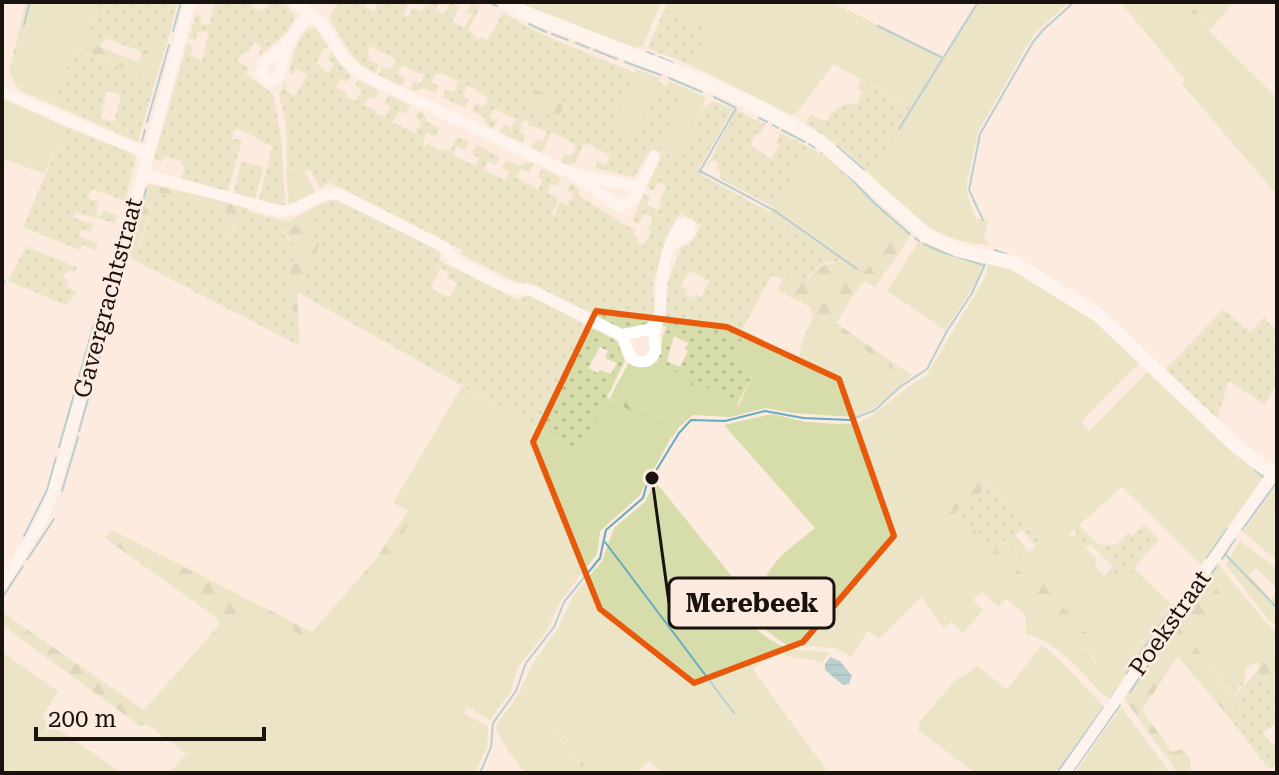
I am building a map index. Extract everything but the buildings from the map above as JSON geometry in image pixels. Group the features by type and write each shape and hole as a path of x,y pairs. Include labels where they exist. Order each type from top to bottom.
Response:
{"main road":[{"path":"505,2 530,15 713,86 818,140 928,236 958,250 1014,263 1098,315 1236,446 1276,472"}],"street":[{"name":"Gavergrachtstraat","path":"2,585 42,520 52,496 190,2"},
{"path":"295,2 322,24 345,61 353,68 570,173 619,206 632,201 654,156"},
{"path":"286,45 309,13"},
{"path":"2,92 148,154"},
{"path":"570,173 639,189"},
{"path":"142,174 279,211 293,210 327,193 340,195 444,247 455,261 508,288 533,291 622,335 650,329 660,316 663,267 670,246"},
{"path":"622,335 630,358 635,362 648,361 656,351 656,323"},
{"name":"Poekstraat","path":"1065,773 1276,472"}],"highlighted area":[{"path":"596,311 727,327 839,379 894,536 803,642 694,683 600,609 533,442"}],"green space":[{"path":"26,2 33,2 13,79 9,72"},
{"path":"33,2 94,2 93,6 98,8 81,51 75,49 52,104 19,90 13,79"},
{"path":"94,2 178,2 167,43 159,41 142,52 105,38 101,47 85,41 98,9 93,6"},
{"path":"215,2 254,2 252,8 263,11 270,2 282,2 295,14 286,32 260,56 262,47 254,42 248,52 245,51 237,60 249,68 246,74 273,94 281,137 285,204 281,206 259,200 272,146 243,131 234,131 232,139 242,140 228,192 181,179 185,166 181,165 182,161 164,156 162,162 154,159 187,44 193,46 191,55 202,61 209,32 198,32 195,40 189,38 196,14 202,16 200,23 209,26"},
{"path":"338,2 358,2 362,5 367,2 365,6 374,12 377,7 375,2 402,2 408,6 403,14 408,18 413,8 421,11 429,2 439,2 436,10 444,14 451,2 458,2 456,5 459,8 452,21 464,28 472,15 466,12 472,2 480,7 468,30 479,40 480,37 488,40 503,13 543,35 635,73 612,127 635,138 658,82 682,92 659,150 651,147 634,177 595,168 598,161 606,165 610,156 589,144 583,145 575,163 568,165 561,162 564,153 572,157 576,145 552,132 542,153 532,148 536,140 542,142 547,131 528,125 530,122 526,120 519,126 522,127 520,132 526,135 522,143 500,132 504,124 511,128 515,119 494,109 489,117 497,121 493,129 487,126 484,117 472,111 476,103 484,107 488,98 468,85 462,96 469,100 465,108 442,97 446,89 454,92 458,81 441,73 435,74 432,82 439,86 436,93 424,88 415,91 410,89 413,81 420,84 425,73 420,74 402,65 398,74 406,78 402,86 378,75 382,66 390,70 397,60 370,46 368,59 379,65 375,73 366,68 353,56 329,19","holes":["535,89 564,104 558,118 528,103"]},
{"path":"518,2 661,2 643,46 637,48"},
{"path":"667,2 831,2 944,57 979,2 1069,2 1034,34 978,132 967,194 976,219 988,219 984,237 989,245 952,238 922,223 870,174 911,108 834,64 796,114 789,114 693,66 706,27 664,10"},
{"path":"1120,2 1168,2 1277,109 1277,195 1182,84 1185,80"},
{"path":"1168,2 1188,2 1206,22 1203,25 1277,98 1277,109"},
{"path":"1188,2 1234,2 1209,31 1203,25 1206,21"},
{"path":"664,10 707,27 693,66 648,48"},
{"path":"315,28 329,48 324,49 316,63 328,73 334,64 327,59 332,52 351,77 348,82 340,79 336,87 347,93 346,97 356,101 362,90 355,86 358,80 379,91 375,99 369,97 365,105 376,113 385,117 391,107 384,104 388,95 410,106 406,114 400,111 392,122 415,133 422,122 415,118 419,111 423,112 427,122 439,128 435,136 427,132 422,145 427,143 440,151 450,151 457,137 469,142 465,150 457,147 453,155 475,166 479,158 472,154 476,145 500,157 496,165 488,161 484,170 505,180 510,172 502,168 506,160 518,166 526,162 533,164 530,173 521,169 517,177 538,190 543,180 538,177 542,168 561,178 557,186 551,184 547,192 559,198 551,215 555,215 560,201 567,205 574,194 567,191 571,183 579,189 578,195 636,229 633,236 639,238 637,243 644,245 653,218 644,213 639,224 632,221 644,194 650,197 647,205 658,210 661,204 659,202 666,187 658,182 653,191 647,187 663,152 681,160 702,108 713,101 733,109 699,168 703,171 701,175 770,212 769,215 826,256 831,251 840,257 838,262 827,262 818,267 802,282 793,272 783,280 772,275 742,329 746,331 731,360 754,372 738,403 657,362 666,327 663,325 665,288 682,246 690,244 701,225 680,213 667,237 653,284 655,308 652,319 647,324 622,329 528,283 518,283 461,254 462,250 339,187 328,182 320,188 310,170 305,172 287,167 286,125 279,94 285,82 284,89 294,96 307,76 297,69 292,75 289,72 297,44 308,29","holes":["690,271 709,281 701,297 696,294 693,298 685,294 687,290 681,286","674,336 688,343 685,349 688,351 680,367 667,361"]},
{"path":"85,41 138,62 142,52 159,41 167,43 155,82 81,51"},
{"path":"75,49 155,82 138,142 52,104","holes":["107,91 121,95 114,122 100,118"]},
{"path":"636,69 660,78 636,139 612,127"},
{"path":"861,80 912,109 870,174 842,148 806,124 811,114 825,122 838,107 857,104 862,91 856,88"},
{"path":"669,81 706,97 681,160 664,152 661,156 652,152 644,168 651,146 659,149 681,92 666,86"},
{"path":"535,89 565,104 558,118 528,103"},
{"path":"2,98 66,127 44,174 2,158"},
{"path":"736,110 765,124 761,134 757,133 750,145 769,158 773,157 779,145 776,142 781,133 811,148 773,207 719,178 721,172 716,170 718,163 712,160 707,166"},
{"path":"66,127 136,157 125,201 92,189 88,198 99,202 96,215 101,216 104,210 118,216 115,223 74,212 75,218 93,224 90,232 82,229 79,236 98,244 96,251 82,244 80,250 23,227"},
{"path":"811,148 820,154 817,157 868,209 871,220 879,229 875,258 861,277 865,280 859,287 850,281 857,270 831,251 832,247 773,207"},
{"path":"822,151 911,235 875,287 860,278 875,258 879,229 870,219 868,209 816,157"},
{"path":"241,161 263,167 255,199 234,193"},
{"path":"286,167 305,172 316,193 289,207"},
{"path":"149,184 241,205 230,238 222,239 221,228 226,211 157,192 139,244 134,250 129,249 145,188"},
{"path":"157,192 226,211 228,218 221,228 223,239 231,238 241,205 251,212 281,220 276,225 295,247 287,295 292,311 298,313 300,346 128,257 130,249 134,250 140,244"},
{"path":"334,199 433,247 440,252 440,261 518,300 526,294 617,341 625,361 579,452 297,292 321,242 313,238 316,206","holes":["440,268 449,272 447,278 457,283 450,297 431,287","600,347 608,351 605,358 617,363 611,374 588,368"]},
{"path":"316,206 313,238 288,221"},
{"path":"773,207 832,248 826,256 769,215"},
{"path":"281,220 288,221 321,242 297,292 298,313 292,311 288,301 293,248 289,238 276,225"},
{"path":"919,241 982,264 977,281 945,330 887,291"},
{"path":"26,247 77,267 75,273 69,270 62,277 69,280 66,287 77,292 66,305 8,281"},
{"path":"841,257 858,270 851,281 859,287 836,323 912,375 907,380 833,327 826,327 807,362 799,358 802,342 813,318 812,308 777,290 786,276 793,272 809,278 819,267 838,262"},
{"path":"988,260 1030,278 1070,302 1141,361 1081,422 1089,431 1149,370 1265,475 1201,565 1122,487 1069,534 1109,582 1130,570 1170,610 1149,638 1146,636 1120,673 1039,579 1027,578 995,549 1005,540 1022,558 1042,541 980,475 947,512 1037,597 1080,641 1097,665 1121,686 1112,698 1103,695 1058,650 1026,634 1025,614 1006,599 998,607 982,592 973,600 983,610 963,633 951,622 944,628 921,597 879,639 868,631 851,657 835,648 786,645 759,625 755,628 790,648 830,652 822,664 790,657 777,650 753,670 826,769 821,773 662,773 649,760 637,773 524,773 496,728 521,687 580,766 586,765 524,682 559,626 573,596 602,561 614,528 645,502 653,486 658,485 756,606 770,570 784,553 815,528 724,425 772,414 806,422 838,424 857,423 870,417 926,376 982,283"},
{"path":"1223,309 1250,332 1266,315 1266,321 1277,329 1277,383 1265,405 1229,381 1217,419 1165,370"},
{"path":"826,327 833,327 907,380 874,408 854,417 766,408 730,417 693,415 679,427 613,392 629,362 647,365 657,362 687,376 686,381 738,407 754,372 730,360 746,331 807,362"},
{"path":"687,376 738,403 738,407 734,410 724,408 716,398 685,381"},
{"path":"462,386 579,452 606,397 673,434 639,496 600,531 597,554 560,602 547,631 518,667 511,691 490,720 466,706 465,714 488,726 487,747 475,773 169,773 186,754 147,724 228,632 240,601 316,643 386,562 411,506 408,511 393,503"},
{"path":"613,392 679,427 672,438 672,434 610,399"},
{"path":"979,474 988,484 974,501 970,498 956,513 1027,578 1039,579 1120,672 1147,636 1152,640 1121,686 1107,676 1080,641 947,512"},
{"path":"988,484 1042,541 1036,546 1021,529 1015,535 1029,552 1022,558 1005,540 995,549 955,513 970,497 974,501"},
{"path":"1277,485 1277,561 1243,532"},
{"path":"411,506 418,509 386,562 317,644 240,602 228,632 147,724 140,726 2,625 2,612 144,710 219,625 217,618 105,538 112,530 312,632 376,559"},
{"path":"1144,524 1159,540 1134,568 1171,604 1175,604 1170,610 1130,570 1110,582 1104,576 1113,566 1090,544 1086,548 1097,560 1095,567 1068,534 1074,537 1077,533 1074,529 1079,525 1097,544 1116,545"},
{"path":"1240,541 1277,569 1277,589 1256,568 1249,575 1271,599 1277,594 1277,626 1267,618 1226,565"},
{"path":"1216,561 1223,570 1213,584 1277,667 1277,692 1269,678 1261,680 1254,675 1259,669 1258,662 1246,667 1243,686 1237,685 1244,655 1252,655 1252,646 1216,609 1191,640 1239,705 1228,716 1178,657 1142,710 1172,752 1182,749 1190,758 1191,773 1178,773 1123,697"},
{"path":"1223,570 1277,632 1277,667 1213,584"},
{"path":"1216,609 1252,646 1252,655 1234,697 1191,640"},
{"path":"1042,645 1105,708 1057,773 975,773 918,730 920,721 958,677 977,666 1007,689"},
{"path":"2,652 58,691 42,718 122,773 2,773"},
{"path":"1254,675 1261,679 1269,678 1277,692 1277,722 1263,733 1272,745 1277,742 1277,763 1272,768 1267,767 1228,716 1239,705 1234,697"},
{"path":"524,682 586,765 581,767 521,687"},
{"path":"1121,707 1170,773 1075,773"}],"water":[{"path":"830,657 840,661 852,676 849,684 843,685 825,670"}],"waterway":[{"path":"24,25 30,2"},
{"path":"173,31 181,2"},
{"path":"899,129 978,2"},
{"path":"983,220 969,190 980,134 1033,42 1074,2"},
{"path":"492,4 497,6"},
{"path":"529,24 546,32"},
{"path":"878,26 941,57"},
{"path":"552,34 568,40"},
{"path":"576,43 589,48"},
{"path":"147,122 169,45"},
{"path":"594,50 617,59"},
{"path":"647,52 654,55"},
{"path":"659,57 673,63"},
{"path":"625,62 661,75"},
{"path":"669,78 702,92"},
{"path":"714,97 736,108 700,171 775,211 857,269"},
{"path":"759,118 767,122"},
{"path":"773,125 778,128"},
{"path":"142,141 145,130"},
{"path":"782,130 805,142"},
{"path":"809,144 815,148"},
{"path":"837,146 864,170"},
{"path":"847,174 910,234"},
{"path":"131,244 146,189"},
{"path":"915,238 919,241"},
{"path":"924,244 983,265"},
{"path":"995,250 1006,254"},
{"path":"102,351 128,255"},
{"path":"480,773 491,747 493,723 516,691 526,663 554,627 564,602 600,558 606,530 643,498 646,487 679,433 691,420 725,421 765,411 803,418 850,420 875,410 900,387 927,369 972,293 985,264"},
{"path":"59,447 94,324"},
{"path":"79,431 100,357"},
{"path":"62,491 78,437"},
{"path":"24,536 47,490 56,458"},
{"path":"1253,468 1263,477"},
{"path":"1242,530 1277,482"},
{"path":"27,560 54,519"},
{"path":"1207,558 1227,529"},
{"path":"1222,559 1235,539"},
{"path":"605,542 734,713"},
{"path":"1225,554 1277,608"},
{"path":"2,598 23,566"},
{"path":"1178,622 1216,567"},
{"path":"1156,630 1172,609"},
{"path":"1130,692 1173,629"},
{"path":"1127,673 1153,635"},
{"path":"1110,699 1116,690"},
{"path":"1072,773 1120,705"},
{"path":"1059,770 1104,707"}],"place":[{"name":"Merebeek","path":"652,478"}]}
